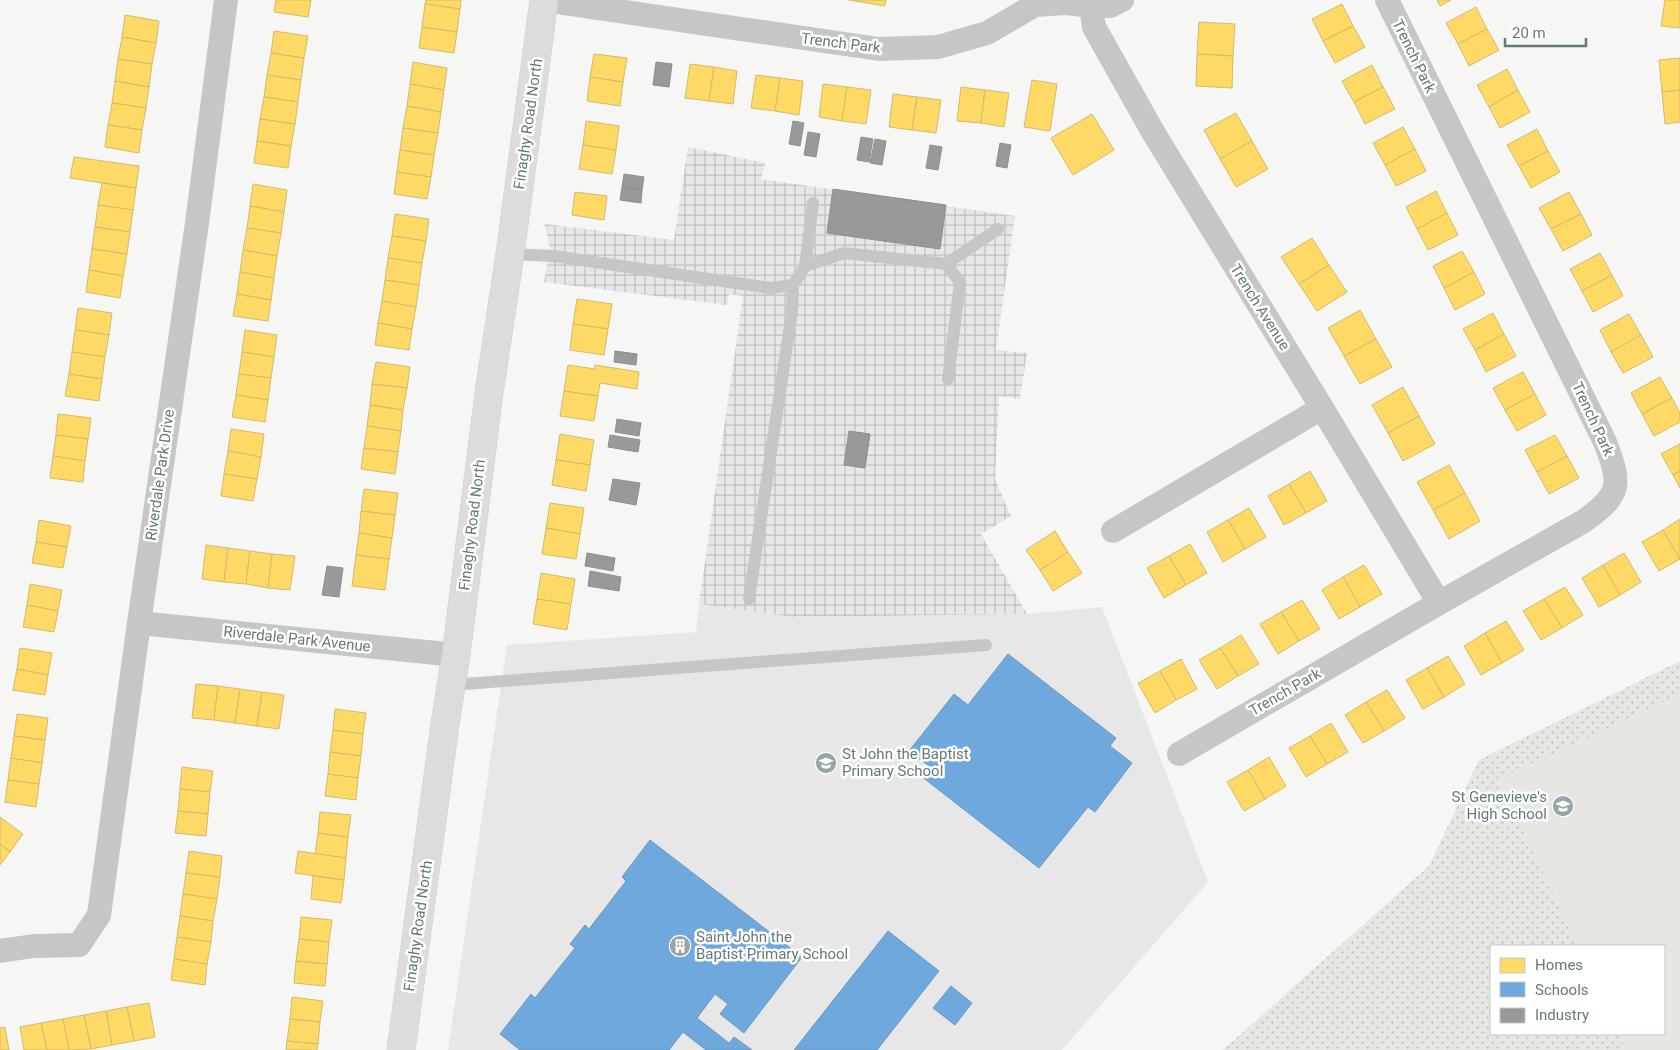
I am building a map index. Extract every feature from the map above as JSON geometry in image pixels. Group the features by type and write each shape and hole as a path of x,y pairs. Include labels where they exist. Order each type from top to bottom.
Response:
{"street":[{"name":"Riverdale Park Drive","path":"0,951 34,946 79,945 98,914 138,623 197,223 226,0"},
{"name":"Finaghy Road North","path":"401,1050 544,0"},
{"name":"Trench Park","path":"552,0 879,49 938,47 987,34 1035,5 1089,3 1110,6 1122,0"},
{"name":"Trench Park","path":"1179,754 1584,521 1602,509 1610,499 1617,482 1614,466 1605,442 1387,0"},
{"name":"Trench Avenue","path":"1089,3 1094,27 1152,132 1322,408 1439,603"},
{"path":"1113,531 1322,408"},
{"name":"Riverdale Park Avenue","path":"138,623 456,655"}],"lane":[{"path":"749,599 792,312 793,285 805,266 813,203"},
{"path":"805,266 844,252 946,264 998,229"},
{"path":"510,254 554,256 770,288 793,285"},
{"path":"946,264 960,282 948,379"},
{"path":"451,685 986,645"}],"shaded area":[{"path":"688,147 765,163 761,179 1015,216 996,350 1027,353 1020,399 999,396 995,479 1011,516 981,534 1027,614 793,617 699,604 743,296 729,294 727,305 544,282 550,249 545,224 674,240"},
{"name":"St John the Baptist Primary School","path":"699,604 793,617 1027,614 1102,607 1208,882 1062,1050 448,1050 507,645 696,632"},
{"name":"St Genevieve's High School","path":"1680,661 1680,1050 1223,1050 1429,866 1479,760"},
{"path":"1680,694 1680,1050 1626,1050 1618,1035 1665,1035 1665,945 1577,945 1499,779"}],"building: Homes":[{"path":"276,0 311,0 308,17 274,12"},
{"path":"426,0 461,0 460,9 425,4"},
{"path":"849,0 886,0 885,6"},
{"path":"1437,0 1451,0 1440,6"},
{"path":"1665,0 1680,0 1680,28 1661,26"},
{"path":"425,4 460,9 457,32 422,27"},
{"path":"1342,4 1353,26 1323,41 1312,19"},
{"path":"1476,7 1487,29 1458,44 1446,23"},
{"path":"125,15 159,21 156,43 122,37"},
{"path":"1199,22 1235,24 1233,56 1197,54"},
{"path":"1353,26 1365,47 1335,63 1323,41"},
{"path":"422,27 457,32 454,53 419,48"},
{"path":"1487,29 1499,50 1469,66 1458,44"},
{"path":"274,31 308,36 304,58 271,53"},
{"path":"122,37 156,43 152,64 118,59"},
{"path":"271,53 304,58 301,80 267,75"},
{"path":"594,54 627,58 623,82 590,77"},
{"path":"1197,54 1233,56 1232,88 1196,86"},
{"path":"1680,58 1680,90 1662,92 1659,60"},
{"path":"118,59 152,64 149,87 115,81"},
{"path":"413,62 447,68 444,90 410,84"},
{"path":"690,64 714,67 709,101 685,98"},
{"path":"1372,65 1383,87 1354,102 1342,81"},
{"path":"714,67 737,71 733,104 709,101"},
{"path":"1507,69 1518,90 1489,107 1477,85"},
{"path":"267,75 301,80 298,102 264,97"},
{"path":"756,75 780,78 775,111 751,108"},
{"path":"590,77 623,82 620,106 587,101"},
{"path":"780,78 803,81 799,115 775,111"},
{"path":"1032,80 1057,84 1050,131 1024,127"},
{"path":"115,81 149,87 146,108 112,103"},
{"path":"410,84 444,90 441,112 407,106"},
{"path":"823,84 847,87 842,121 819,117"},
{"path":"847,87 871,90 866,124 842,121"},
{"path":"961,87 985,90 981,123 957,121"},
{"path":"1383,87 1395,109 1365,124 1354,102"},
{"path":"985,90 1009,93 1004,127 981,123"},
{"path":"1518,90 1530,112 1500,128 1489,107"},
{"path":"1680,90 1680,122 1665,124 1662,92"},
{"path":"893,94 917,97 912,130 889,127"},
{"path":"264,97 298,102 295,124 260,119"},
{"path":"917,97 941,100 936,133 912,130"},
{"path":"112,103 146,108 142,130 108,125"},
{"path":"407,106 441,112 438,133 403,128"},
{"path":"1236,113 1252,141 1220,159 1204,130"},
{"path":"1092,114 1114,150 1073,175 1051,138"},
{"path":"260,119 295,124 291,146 257,141"},
{"path":"586,121 619,126 616,150 583,145"},
{"path":"108,125 142,130 139,153 105,147"},
{"path":"1403,127 1415,149 1385,165 1373,143"},
{"path":"403,128 438,133 434,155 400,150"},
{"path":"1537,129 1548,151 1519,166 1507,145"},
{"path":"257,141 291,146 288,168 254,163"},
{"path":"1252,141 1268,169 1236,187 1220,159"},
{"path":"583,145 616,150 612,174 579,169"},
{"path":"1415,149 1426,171 1396,186 1385,165"},
{"path":"400,150 434,155 431,177 397,172"},
{"path":"1548,151 1560,172 1531,188 1519,166"},
{"path":"74,157 139,166 136,188 70,178"},
{"path":"397,172 431,177 427,199 394,194"},
{"path":"102,183 136,188 133,210 98,205"},
{"path":"253,184 287,190 284,212 250,206"},
{"path":"1436,191 1447,213 1417,229 1406,207"},
{"path":"575,192 607,196 604,220 572,215"},
{"path":"1569,192 1581,214 1551,229 1539,208"},
{"path":"98,205 133,210 130,232 95,227"},
{"path":"250,206 284,212 281,233 247,228"},
{"path":"1447,213 1458,235 1428,250 1417,229"},
{"path":"395,214 429,219 426,241 392,236"},
{"path":"1581,214 1592,235 1563,251 1551,229"},
{"path":"95,227 130,232 127,254 92,249"},
{"path":"247,228 281,233 277,256 243,250"},
{"path":"392,236 426,241 422,263 388,258"},
{"path":"1312,238 1329,265 1299,284 1281,257"},
{"path":"92,249 127,254 123,276 89,270"},
{"path":"243,250 277,256 274,278 240,272"},
{"path":"1462,251 1474,272 1444,288 1433,266"},
{"path":"1600,253 1612,275 1582,291 1570,269"},
{"path":"388,258 422,263 419,285 385,280"},
{"path":"1329,265 1347,292 1317,311 1299,284"},
{"path":"89,270 123,276 120,298 86,292"},
{"path":"240,272 274,278 271,300 237,294"},
{"path":"1474,272 1485,294 1455,310 1444,288"},
{"path":"1612,275 1623,296 1593,312 1582,291"},
{"path":"385,280 419,285 416,307 382,301"},
{"path":"237,294 271,300 268,321 233,316"},
{"path":"577,299 612,304 608,329 573,324"},
{"path":"382,301 416,307 412,329 378,323"},
{"path":"78,308 112,313 109,335 75,330"},
{"path":"1360,310 1376,339 1344,356 1328,328"},
{"path":"1493,313 1504,334 1475,350 1463,329"},
{"path":"1629,314 1641,335 1611,352 1600,330"},
{"path":"378,323 412,329 409,350 375,345"},
{"path":"573,324 608,329 604,355 570,350"},
{"path":"75,330 109,335 105,357 72,352"},
{"path":"245,330 277,335 274,357 242,352"},
{"path":"1504,334 1516,356 1486,372 1475,350"},
{"path":"1641,335 1653,357 1623,373 1611,352"},
{"path":"1376,339 1392,367 1360,384 1344,356"},
{"path":"72,352 105,357 102,379 69,374"},
{"path":"242,352 274,357 271,378 239,374"},
{"path":"376,362 410,367 407,388 372,384"},
{"path":"568,365 595,369 595,365 639,372 637,389 600,383 598,396 564,391"},
{"path":"1523,372 1535,394 1505,410 1493,388"},
{"path":"69,374 102,379 99,401 65,396"},
{"path":"239,374 271,378 268,400 236,395"},
{"path":"1660,377 1672,398 1642,414 1631,393"},
{"path":"372,384 407,388 403,410 370,405"},
{"path":"1403,387 1419,416 1388,433 1372,405"},
{"path":"564,391 598,396 594,421 560,416"},
{"path":"1535,394 1546,415 1517,431 1505,410"},
{"path":"236,395 268,400 265,422 232,417"},
{"path":"1672,398 1680,413 1680,422 1654,436 1642,414"},
{"path":"370,405 403,410 401,431 367,426"},
{"path":"58,414 91,418 88,439 56,435"},
{"path":"1419,416 1435,444 1403,461 1388,433"},
{"path":"367,426 401,431 398,452 364,448"},
{"path":"231,429 264,434 261,457 228,451"},
{"path":"560,434 594,440 590,465 556,460"},
{"path":"56,435 88,439 85,461 53,456"},
{"path":"1555,435 1567,456 1537,472 1525,450"},
{"path":"1680,444 1680,471 1673,475 1661,454"},
{"path":"364,448 398,452 395,474 361,469"},
{"path":"228,451 261,457 257,479 224,474"},
{"path":"53,456 85,461 83,482 50,478"},
{"path":"1567,456 1579,478 1549,494 1537,472"},
{"path":"556,460 590,465 586,491 552,485"},
{"path":"1449,465 1465,493 1433,510 1417,482"},
{"path":"1310,471 1327,501 1306,513 1289,484"},
{"path":"1680,471 1680,488 1673,475"},
{"path":"224,474 257,479 253,501 221,496"},
{"path":"1289,484 1306,513 1284,525 1268,496"},
{"path":"364,489 398,493 395,515 361,511"},
{"path":"1465,493 1480,521 1449,539 1433,510"},
{"path":"550,503 584,508 580,534 546,528"},
{"path":"1249,508 1266,537 1245,549 1228,520"},
{"path":"361,511 395,515 392,538 359,533"},
{"path":"1680,519 1680,559 1663,530"},
{"path":"39,520 71,526 67,547 36,542"},
{"path":"1228,520 1245,549 1223,562 1207,532"},
{"path":"546,528 580,534 576,559 542,554"},
{"path":"1663,530 1680,559 1659,571 1642,542"},
{"path":"1055,531 1068,552 1040,570 1026,550"},
{"path":"359,533 392,538 389,559 356,555"},
{"path":"36,542 67,547 63,568 32,563"},
{"path":"1190,544 1207,573 1186,585 1169,556"},
{"path":"206,545 228,548 224,582 202,579"},
{"path":"228,548 250,551 246,584 224,582"},
{"path":"250,551 272,554 268,588 246,584"},
{"path":"1068,552 1082,573 1053,591 1040,570"},
{"path":"1624,553 1641,582 1620,595 1603,565"},
{"path":"272,554 295,556 290,590 268,588"},
{"path":"356,555 389,559 385,590 352,586"},
{"path":"1169,556 1186,585 1164,598 1147,568"},
{"path":"1364,565 1382,594 1360,607 1343,577"},
{"path":"1603,565 1620,595 1599,607 1582,578"},
{"path":"541,573 575,579 571,604 537,599"},
{"path":"1343,577 1360,607 1339,619 1322,590"},
{"path":"30,584 62,590 58,611 27,605"},
{"path":"1565,587 1583,615 1562,628 1544,599"},
{"path":"537,599 571,604 567,630 533,624"},
{"path":"1544,599 1562,628 1541,640 1523,611"},
{"path":"1302,600 1320,629 1299,641 1281,612"},
{"path":"27,605 58,611 54,632 23,627"},
{"path":"1281,612 1299,641 1278,654 1260,624"},
{"path":"1506,621 1524,650 1502,663 1485,633"},
{"path":"1485,633 1502,663 1481,675 1464,646"},
{"path":"1241,635 1259,664 1238,676 1220,648"},
{"path":"20,648 52,653 48,675 17,669"},
{"path":"1220,648 1238,676 1217,689 1199,660"},
{"path":"1448,656 1465,684 1444,697 1427,668"},
{"path":"1181,659 1197,689 1176,700 1160,671"},
{"path":"1427,668 1444,697 1423,709 1406,680"},
{"path":"17,669 48,675 45,695 13,690"},
{"path":"1160,671 1176,700 1155,713 1138,683"},
{"path":"196,684 218,686 214,720 192,718"},
{"path":"218,686 240,689 235,723 214,720"},
{"path":"240,689 262,692 257,726 235,723"},
{"path":"1387,690 1405,718 1384,731 1366,702"},
{"path":"262,692 284,695 279,729 257,726"},
{"path":"1366,702 1384,731 1363,743 1345,715"},
{"path":"335,709 366,713 363,734 333,730"},
{"path":"17,714 48,718 45,740 14,736"},
{"path":"1331,723 1348,752 1327,764 1310,736"},
{"path":"333,730 363,734 361,756 330,752"},
{"path":"14,736 45,740 42,763 11,758"},
{"path":"1310,736 1327,764 1306,777 1289,748"},
{"path":"330,752 361,756 358,778 328,774"},
{"path":"1269,757 1286,786 1265,799 1248,770"},
{"path":"11,758 42,763 39,784 8,780"},
{"path":"182,767 213,771 210,792 180,789"},
{"path":"1248,770 1265,799 1244,811 1227,782"},
{"path":"328,774 358,778 356,800 325,796"},
{"path":"8,780 39,784 36,807 5,802"},
{"path":"180,789 210,792 208,814 178,811"},
{"path":"178,811 208,814 206,836 175,833"},
{"path":"320,812 351,815 348,837 318,833"},
{"path":"0,817 23,834 10,852 0,844"},
{"path":"318,833 348,837 346,858 315,854"},
{"path":"0,844 10,852 0,865"},
{"path":"189,851 222,856 220,877 186,873"},
{"path":"298,851 346,858 344,880 295,873"},
{"path":"186,873 220,877 217,899 183,894"},
{"path":"313,876 344,880 341,903 311,899"},
{"path":"183,894 217,899 213,921 180,916"},
{"path":"180,916 213,921 211,942 177,937"},
{"path":"301,917 332,920 329,942 299,939"},
{"path":"177,937 211,942 207,964 174,959"},
{"path":"299,939 329,942 327,964 296,961"},
{"path":"174,959 207,964 205,985 171,980"},
{"path":"296,961 327,964 325,986 294,983"},
{"path":"292,997 323,1001 320,1022 290,1019"},
{"path":"149,1003 155,1037 134,1041 127,1007"},
{"path":"127,1007 134,1041 112,1045 106,1011"},
{"path":"106,1011 112,1045 91,1049 84,1015"},
{"path":"84,1015 91,1049 69,1050 63,1019"},
{"path":"63,1019 69,1050 47,1050 41,1023"},
{"path":"290,1019 320,1022 318,1044 287,1041"},
{"path":"41,1023 47,1050 24,1050 20,1027"},
{"path":"5,1027 9,1050 0,1050 0,1028"},
{"path":"287,1041 318,1044 317,1050 286,1050"}],"building: Schools":[{"path":"1008,654 1116,738 1110,746 1132,763 1095,812 1088,807 1039,868 921,776 929,766 909,751 954,694 968,705"},
{"name":"Saint John the Baptist Primary School","path":"650,840 802,957 744,1033 720,1014 728,1004 715,994 697,1018 729,1043 734,1037 752,1050 706,1050 683,1032 669,1050 520,1050 500,1034 531,994 535,998 575,948 570,944 585,925 589,929 626,881 622,877"},
{"name":"Saint John the Baptist Primary School","path":"888,931 939,971 877,1050 794,1050"},
{"path":"951,986 972,1003 955,1025 933,1008"}],"building: Industry":[{"path":"656,62 672,64 669,87 653,85"},
{"path":"793,121 804,123 800,146 789,144"},
{"path":"808,132 820,134 816,157 804,155"},
{"path":"861,137 873,139 869,162 857,160"},
{"path":"875,139 886,141 882,165 870,163"},
{"path":"1000,143 1011,145 1007,168 996,166"},
{"path":"930,145 942,147 938,170 926,168"},
{"path":"624,174 644,177 642,190 622,187"},
{"path":"622,187 642,190 641,203 620,200"},
{"path":"833,189 946,205 940,249 827,233"},
{"path":"615,351 637,354 636,365 614,362"},
{"path":"617,419 641,423 639,436 615,432"},
{"path":"849,431 870,434 865,468 844,465"},
{"path":"610,435 640,440 638,452 608,447"},
{"path":"613,479 640,483 636,505 609,500"},
{"path":"587,553 615,558 613,571 585,566"},
{"path":"327,566 343,568 339,597 322,595"},
{"path":"590,571 621,577 619,591 588,586"}],"place":[{"name":"St John the Baptist Primary School","path":"826,763"},
{"name":"St Genevieve's High School","path":"1563,806"},
{"name":"Saint John the Baptist Primary School","path":"680,946"}]}
